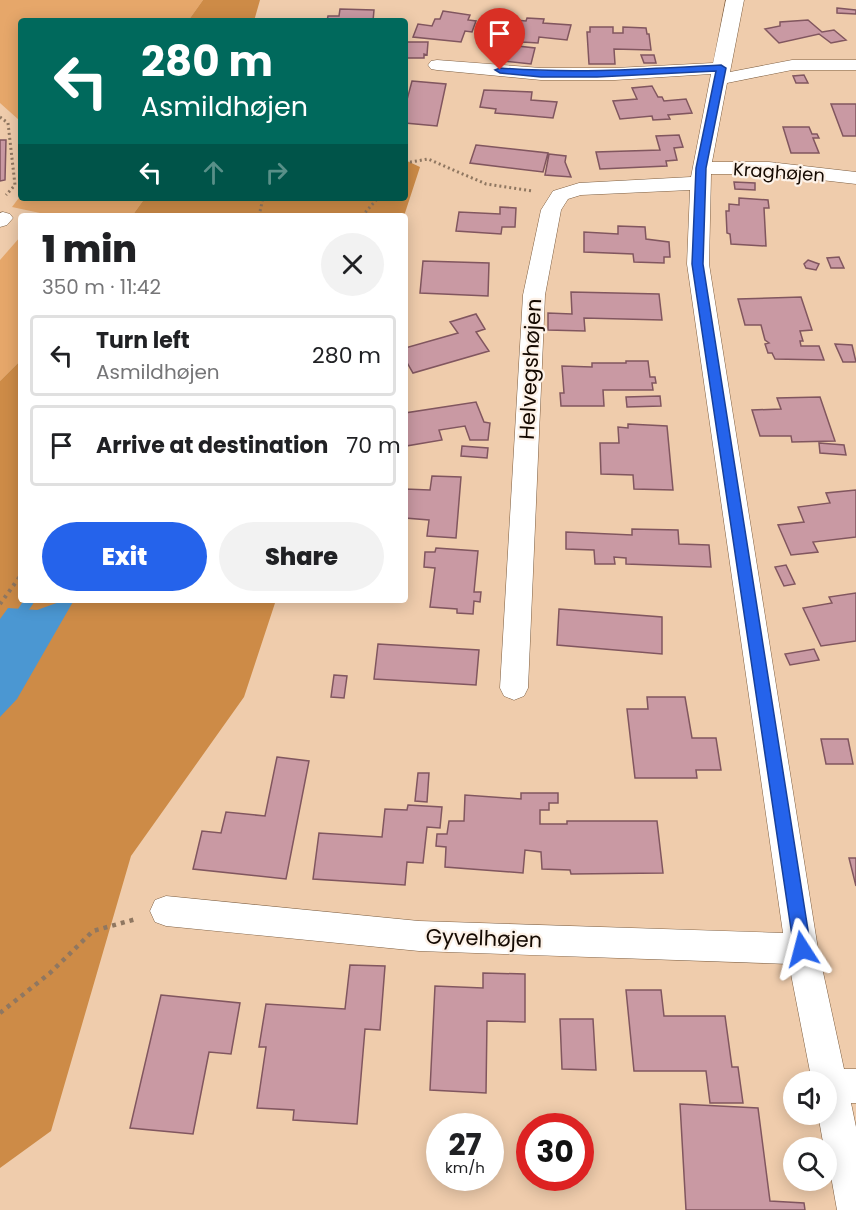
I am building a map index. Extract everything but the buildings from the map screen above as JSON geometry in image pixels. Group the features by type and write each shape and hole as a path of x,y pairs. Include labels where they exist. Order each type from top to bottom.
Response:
{"street":[{"path":"735,0 701,176 698,264 802,949 843,1086 855,1210"},
{"path":"437,65 541,74 721,74 792,65 856,65"},
{"name":"Kraghøjen","path":"701,176 769,168 856,178"},
{"path":"560,195 579,189 701,176"},
{"name":"Helvegshøjen","path":"514,687 534,295 551,210 560,195"},
{"name":"Gyvelhøjen","path":"166,911 419,936 802,949"}],"path":[{"path":"0,117 8,123 15,185 1,214"},
{"path":"408,162 428,159 486,184 560,195"},
{"path":"365,213 375,201"},
{"path":"0,604 18,579"},
{"path":"0,1013 50,973 93,931 166,911"}],"shaded area":[{"path":"0,0 203,0 190,18 18,18 18,119 0,103"},
{"path":"203,0 260,0 255,18 190,18"},
{"path":"408,161 420,167 405,213 134,213 143,201 408,201"},
{"path":"18,199 18,201 143,201 134,213 40,213 12,207"},
{"path":"18,239 18,363 0,381 0,260"},
{"path":"18,363 18,603 275,603 244,697 131,856 51,1131 0,1168 0,381"}],"water":[{"path":"57,603 72,603 17,699 0,717 0,619 8,608 37,610"}],"waterway":[{"path":"23,609 28,603"}],"route":[{"path":"500,70 541,74 615,74 721,68 701,168 698,264 802,949"}]}
